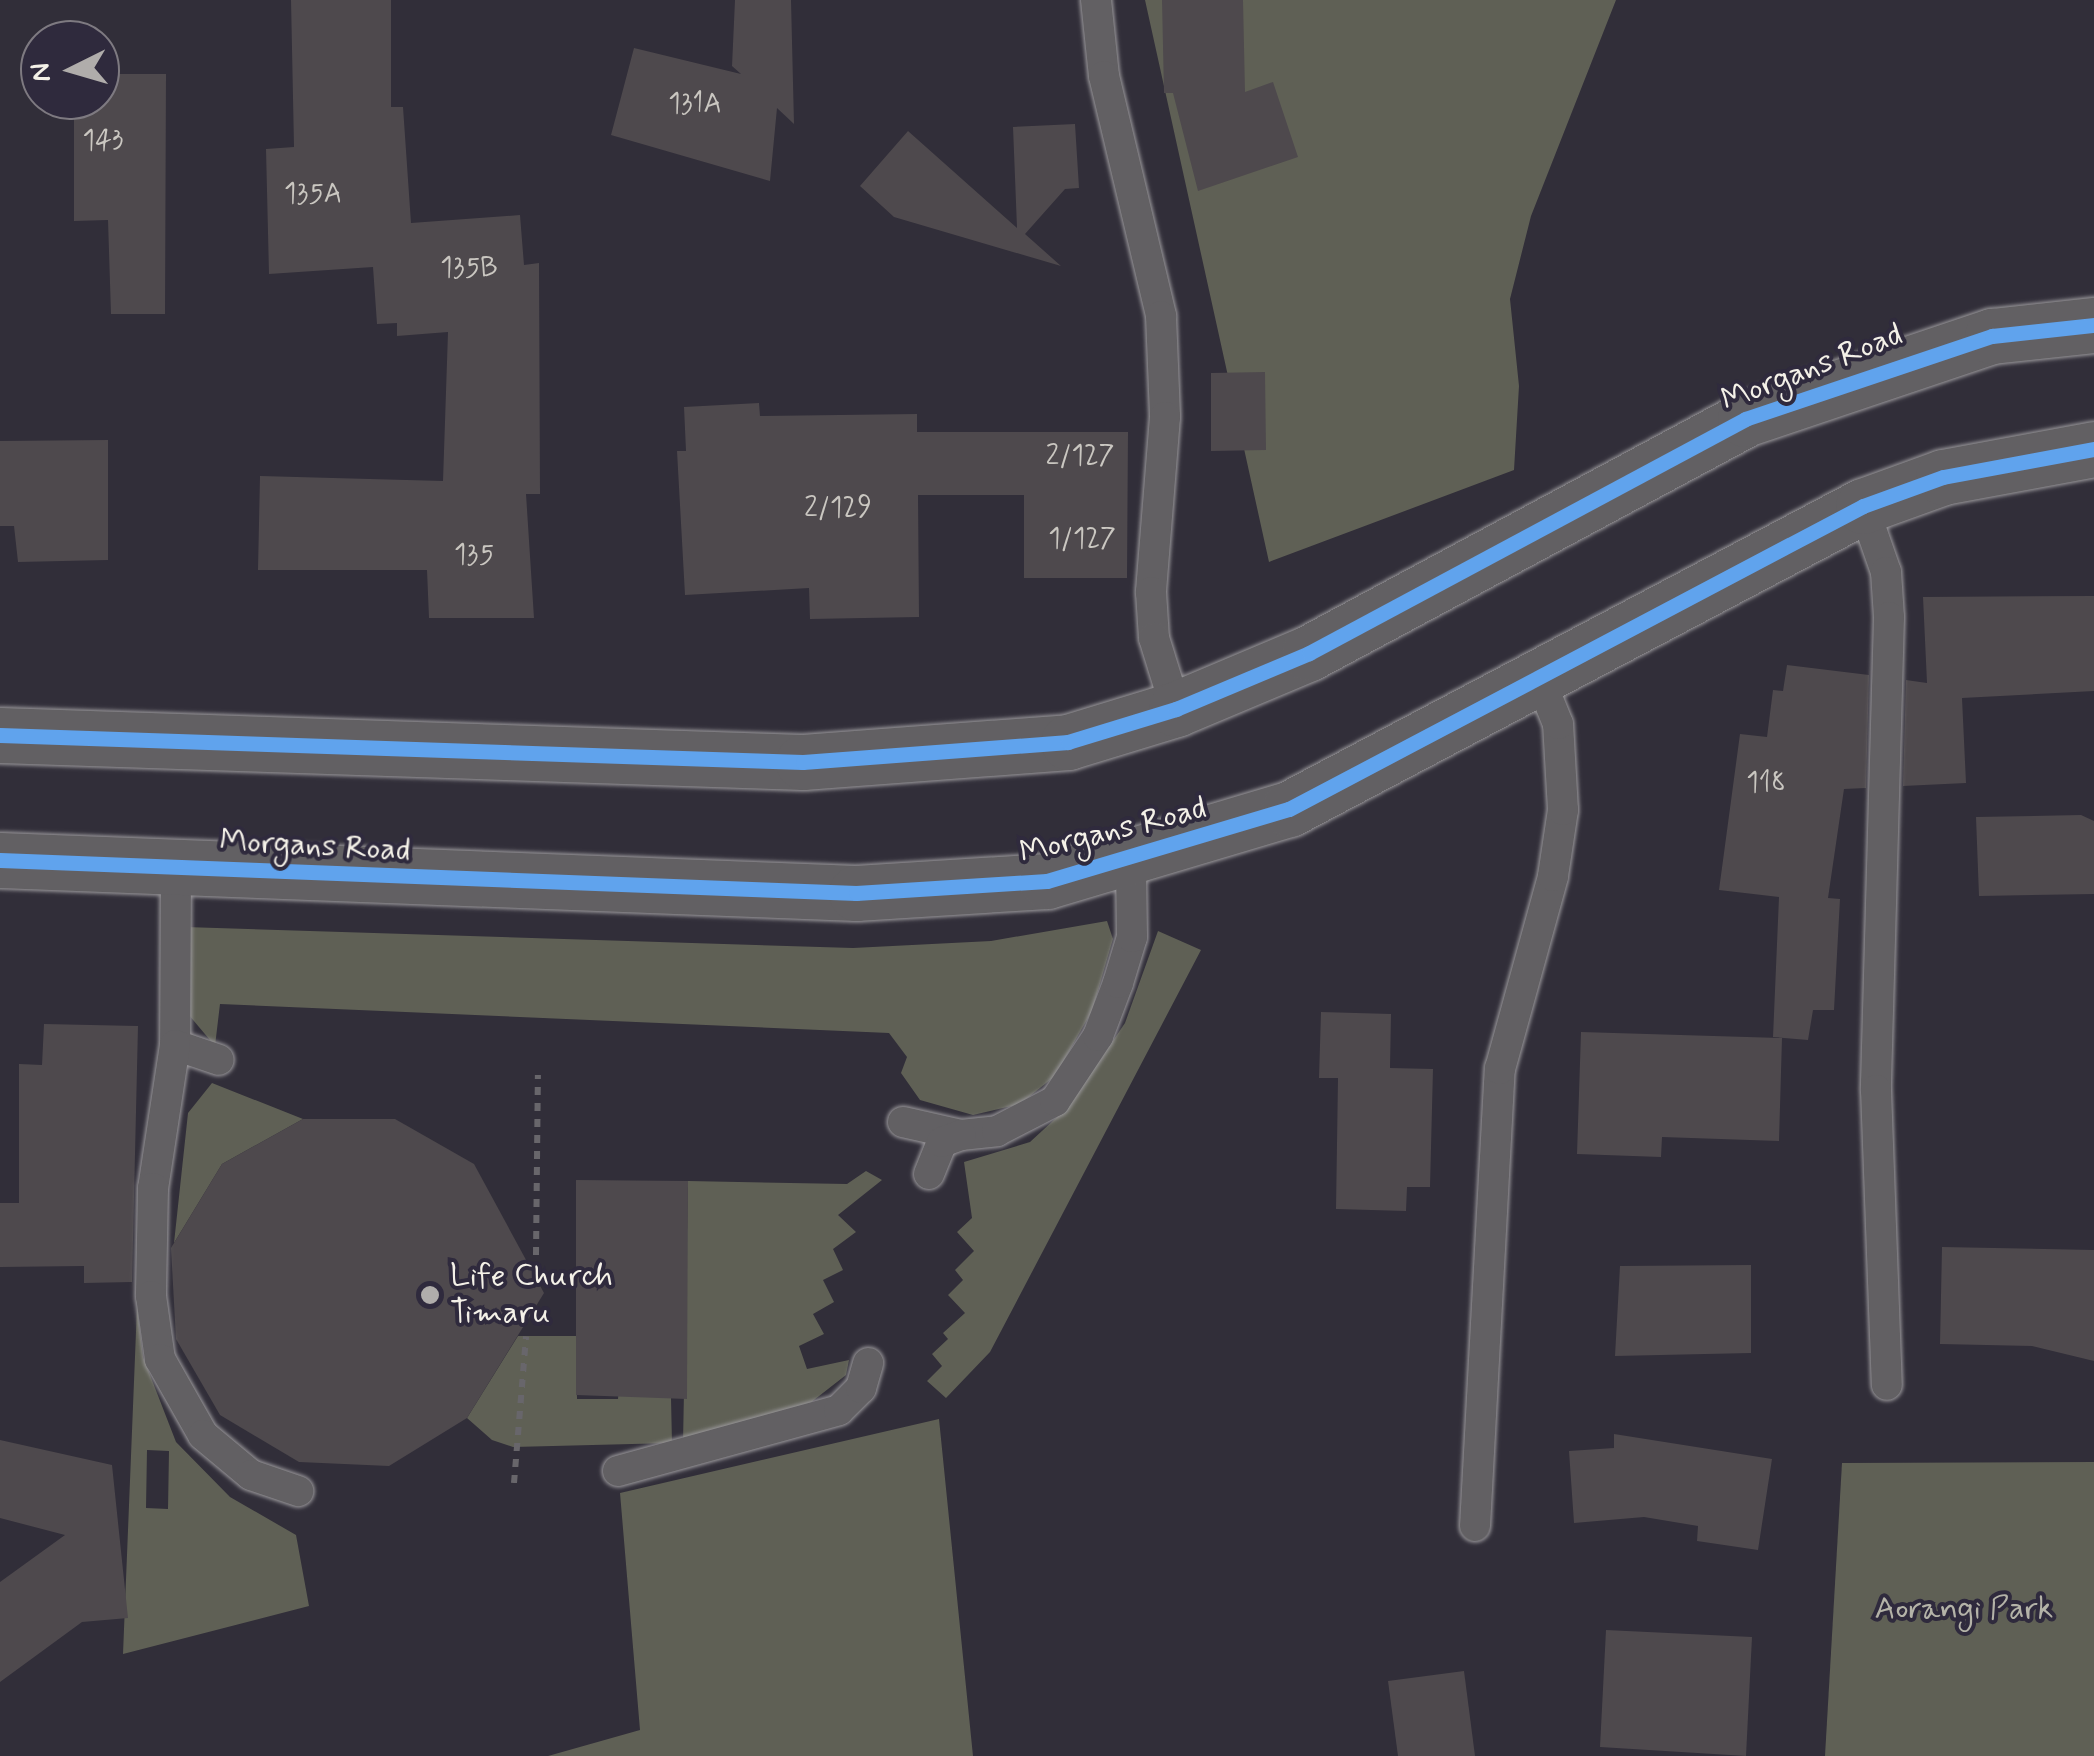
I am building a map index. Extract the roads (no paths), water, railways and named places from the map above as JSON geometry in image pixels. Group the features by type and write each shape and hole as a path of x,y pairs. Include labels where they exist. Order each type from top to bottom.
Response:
{"street":[{"name":"Morgans Road","path":"0,735 803,762 1068,742 1176,709 1309,654 1745,419 1992,336 2094,325"},
{"name":"Morgans Road","path":"0,860 856,893 1046,880 1131,861 1289,809 1540,682 1792,537 1862,506 1943,477 2094,450"}],"lane":[{"path":"1096,0 1107,93 1160,316 1165,417 1151,592 1154,638 1176,709"},
{"path":"1862,506 1886,572 1889,617 1876,1090 1887,1385"},
{"path":"1475,1526 1500,1069 1553,876 1563,810 1558,724 1540,682"},
{"path":"929,1174 942,1142 1030,1119 1078,1072 1132,937 1131,861"},
{"path":"176,868 175,1045 153,1188 151,1296 160,1359 203,1434 251,1475 298,1490"},
{"path":"175,1045 219,1060"},
{"path":"903,1122 961,1134"},
{"path":"618,1471 839,1410 861,1388 868,1364"}],"place":[{"name":"Life Church Timaru","path":"430,1295"}],"park label":[{"name":"Aorangi Park","path":"1964,1609"}]}
